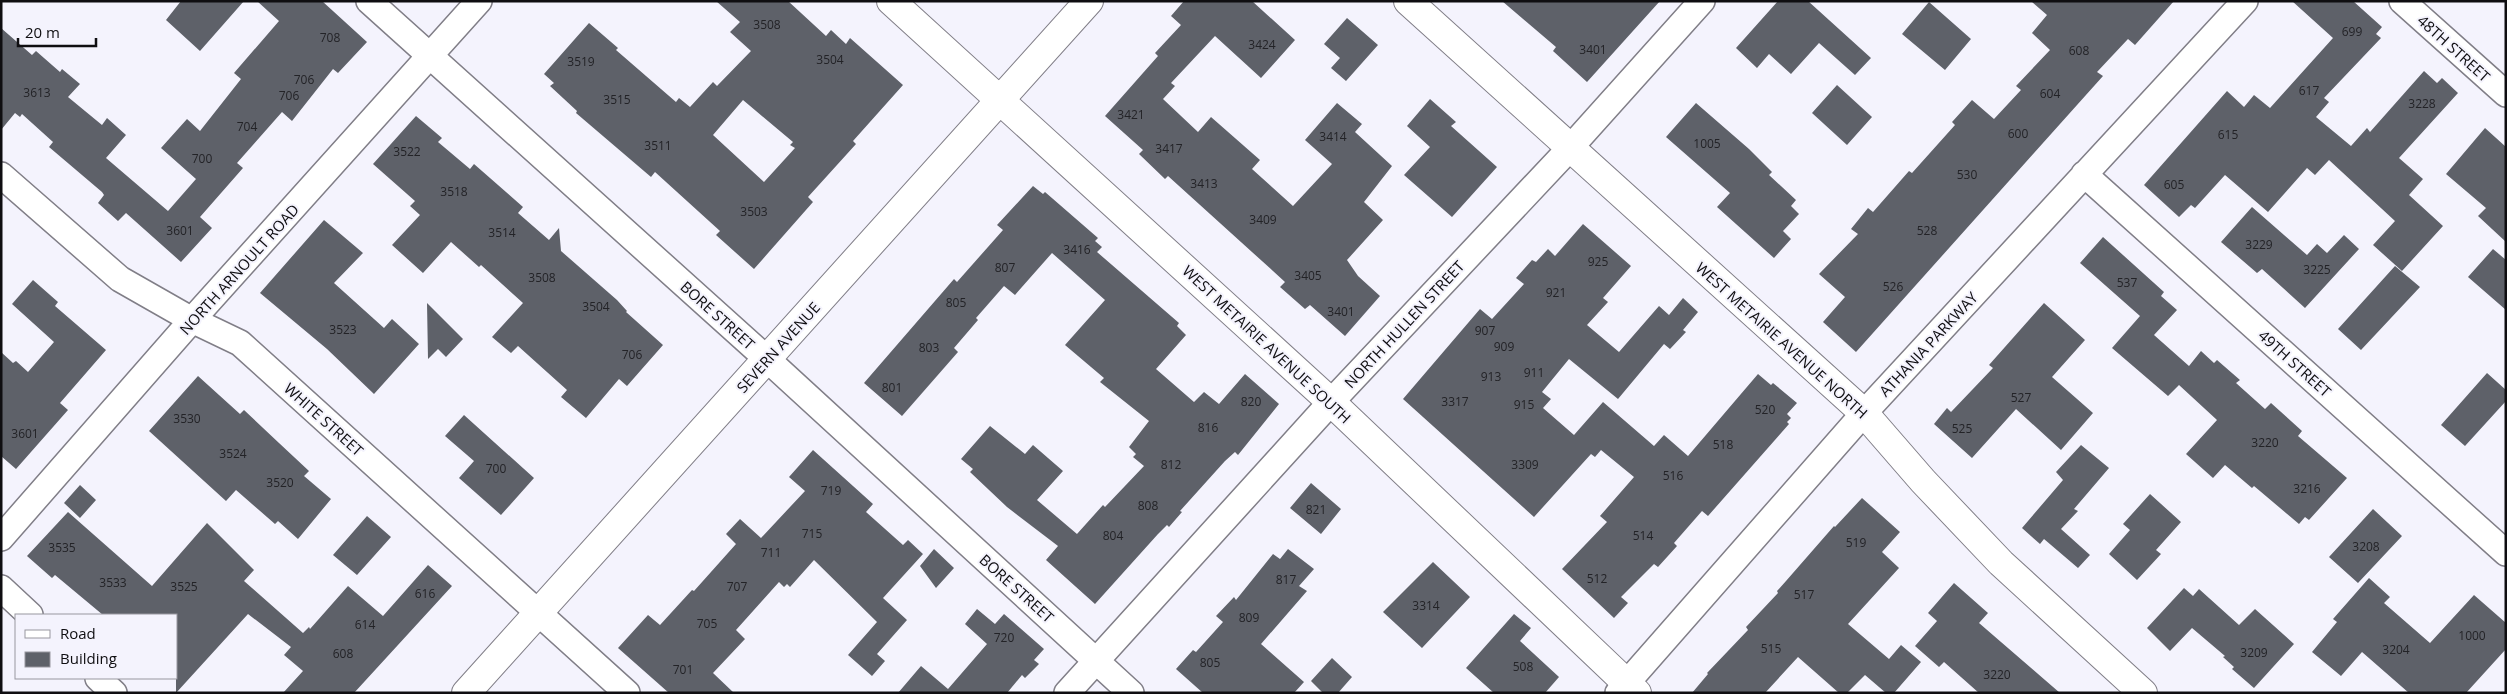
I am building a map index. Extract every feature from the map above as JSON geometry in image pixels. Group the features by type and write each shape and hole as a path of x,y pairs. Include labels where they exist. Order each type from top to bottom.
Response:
{"main road":[{"name":"WEST METAIRIE AVENUE SOUTH","path":"891,1 1331,402 1627,690"},
{"name":"SEVERN AVENUE","path":"466,693 1089,1"},
{"name":"WEST METAIRIE AVENUE NORTH","path":"1408,1 1864,413 1923,482 2001,563 2143,693"}],"street":[{"name":"BORE STREET","path":"369,1 767,359 1131,693"},
{"name":"NORTH ARNOULT ROAD","path":"4,529 479,1"},
{"name":"NORTH HULLEN STREET","path":"1067,693 1331,402 1570,148 1702,1"},
{"name":"ATHANIA PARKWAY","path":"1627,690 1864,413 2245,1"},
{"name":"48TH STREET","path":"2402,1 2506,94"},
{"name":"49TH STREET","path":"2084,174 2506,553"},
{"name":"WHITE STREET","path":"1,175 120,279 192,320 240,343 627,693"},
{"path":"1,588 29,614"},
{"path":"99,679 114,693"}],"building":[{"path":"181,1 244,1 200,51 166,20"},
{"path":"257,1 322,1 367,42 338,73 333,69 292,121 282,112 237,163 243,168 200,217 212,228 181,262 126,213 118,221 98,203 104,195 102,192 49,147 53,142 22,114 20,117 15,113 1,130 1,28 32,55 36,51 60,72 62,69 80,84 68,97 102,125 107,118 126,135 106,158 168,211 196,179 161,148 187,119 200,131 241,79 234,73 279,21"},
{"path":"716,1 788,1 826,36 831,30 846,44 850,38 903,85 853,141 856,144 808,197 813,202 754,269 716,235 720,231 655,172 651,177 576,113 577,111 550,86 554,83 544,74 589,23 618,48 616,50 676,102 679,98 690,107 713,82 717,86 751,51 730,32 740,22","holes":["743,100 793,142 790,145 795,148 764,182 713,135"]},
{"path":"1184,1 1252,1 1295,40 1261,78 1215,36 1171,83 1175,86 1163,99 1198,132 1211,117 1260,160 1252,169 1293,206 1332,164 1305,140 1337,103 1362,124 1355,132 1392,166 1364,202 1383,220 1347,260 1358,276 1380,296 1345,336 1310,305 1305,309 1280,287 1285,282 1168,176 1165,179 1139,154 1143,150 1105,116 1158,56 1155,53 1181,25 1171,16"},
{"path":"1502,1 1660,1 1587,82 1553,51 1556,47"},
{"path":"1778,1 1808,1 1871,58 1855,75 1819,43 1791,74 1769,54 1757,68 1736,48"},
{"path":"2031,1 2174,1 2135,45 2128,39 2097,72 2103,76 1856,352 1823,322 1845,297 1819,274 1858,234 1851,229 1868,208 1873,212 1909,171 1912,173 1955,125 1952,122 1972,100 1994,119 2021,90 2016,86 2050,50 2032,33 2047,15"},
{"path":"2292,1 2353,1 2382,27 2376,34 2381,38 2324,98 2329,102 2316,117 2351,146 2367,128 2370,132 2424,71 2437,83 2442,78 2458,93 2399,158 2423,179 2409,195 2443,226 2402,271 2373,245 2395,221 2329,160 2315,175 2307,168 2268,212 2225,175 2195,208 2191,205 2179,217 2144,185 2227,91 2244,107 2254,95 2270,108 2333,38"},
{"path":"1929,2 1971,39 1945,70 1902,34"},
{"path":"1347,18 1378,45 1346,81 1331,68 1340,58 1324,44"},
{"path":"1837,85 1872,117 1847,145 1812,113"},
{"path":"1430,99 1456,122 1451,126 1497,167 1452,217 1404,175 1430,147 1407,126"},
{"path":"1696,103 1749,149 1772,172 1769,175 1796,200 1791,206 1799,214 1783,231 1791,239 1774,258 1717,207 1730,193 1666,137"},
{"path":"416,116 442,138 438,142 470,169 474,164 523,207 518,213 549,240 559,228 561,251 617,300 626,312 663,345 627,386 619,379 586,418 561,397 567,390 518,346 511,353 492,337 523,303 481,265 479,267 451,242 423,273 392,245 420,215 410,206 415,201 373,164"},
{"path":"2485,128 2506,147 2506,242 2478,216 2486,208 2446,174"},
{"path":"1033,186 1043,194 1045,192 1098,238 1095,241 1102,247 1097,252 1179,323 1177,326 1186,335 1156,369 1194,402 1204,392 1219,404 1245,374 1279,404 1238,455 1235,452 1225,461 1180,511 1182,512 1169,527 1167,525 1158,534 1095,604 1046,560 1058,546 1007,507 970,472 973,469 961,459 990,426 1025,454 1033,445 1063,471 1037,500 1077,534 1103,505 1105,507 1144,466 1133,457 1136,454 1129,447 1149,421 1100,382 1104,378 1065,345 1105,300 1052,253 1015,295 1004,286 976,318 978,320 954,348 958,352 902,416 864,383 954,279 957,282 1003,230 997,225"},
{"path":"2252,207 2307,255 2317,244 2327,253 2344,235 2359,249 2305,308 2262,269 2257,273 2221,242"},
{"path":"324,220 363,253 334,283 384,328 392,319 419,344 374,394 327,349 260,293"},
{"path":"1583,224 1631,266 1603,298 1608,302 1587,325 1619,352 1659,306 1669,315 1683,298 1698,312 1683,330 1686,332 1670,349 1664,344 1618,399 1569,359 1542,392 1551,399 1543,408 1574,435 1603,402 1654,446 1664,435 1688,456 1758,374 1771,385 1773,383 1797,403 1787,414 1791,418 1787,422 1789,424 1708,516 1702,511 1674,543 1677,546 1658,567 1654,564 1621,597 1628,603 1614,618 1562,569 1607,522 1600,516 1634,477 1601,450 1595,457 1591,454 1534,517 1403,399 1480,309 1492,319 1524,284 1516,278 1532,260 1536,262 1548,249 1555,256"},
{"path":"2103,237 2164,292 2161,296 2177,310 2154,335 2189,366 2201,351 2214,363 2217,360 2240,380 2236,383 2265,409 2271,403 2302,431 2298,436 2347,478 2309,520 2305,517 2299,524 2254,486 2252,488 2225,465 2213,478 2186,454 2217,420 2179,385 2168,396 2112,348 2140,316 2080,263"},
{"path":"2493,249 2506,260 2506,310 2468,277"},
{"path":"2395,266 2420,287 2361,350 2338,329"},
{"path":"33,280 58,302 55,306 106,350 60,403 68,410 16,469 1,456 1,352 13,363 16,361 28,372 54,342 12,304"},
{"path":"427,303 463,339 446,357 438,349 428,359"},
{"path":"2044,303 2085,340 2052,377 2093,413 2061,450 2016,409 1972,458 1934,424 1947,408 1951,412 1993,368 1989,365"},
{"path":"2487,373 2506,390 2506,401 2465,446 2441,425"},
{"path":"198,376 240,414 244,410 309,471 304,476 331,499 298,539 278,521 275,524 236,490 226,501 149,431"},
{"path":"464,415 534,478 501,515 459,478 474,461 445,436"},
{"path":"2081,445 2109,468 2074,509 2078,511 2061,529 2090,555 2078,568 2044,539 2040,544 2022,528 2063,480 2056,472"},
{"path":"813,450 873,504 866,512 903,545 908,540 923,554 883,598 907,620 877,654 885,661 872,676 848,655 877,622 814,560 790,587 787,584 784,587 779,582 736,630 745,639 713,673 734,693 669,693 618,648 648,615 660,625 692,590 694,591 736,544 726,534 740,519 761,538 805,491 789,477"},
{"path":"1311,483 1341,509 1321,534 1290,508"},
{"path":"80,485 96,500 80,518 64,503"},
{"path":"2150,494 2181,522 2156,550 2161,554 2137,580 2109,554 2130,530 2123,524"},
{"path":"1862,498 1900,532 1882,552 1899,568 1848,624 1889,659 1901,645 1921,662 1894,693 1886,693 1865,675 1847,693 1839,693 1798,657 1765,693 1692,693 1707,673 1748,630 1746,627 1778,593 1777,591 1834,526"},
{"path":"2373,509 2402,536 2358,583 2329,557"},
{"path":"68,512 152,586 207,523 254,570 244,581 303,633 309,627 310,629 348,586 383,616 428,565 452,586 354,693 283,693 303,671 284,655 291,647 248,614 176,693 176,679 178,679 178,614 102,614 55,575 52,578 27,556"},
{"path":"367,516 391,537 357,575 333,555"},
{"path":"934,549 954,568 936,588 920,566"},
{"path":"1288,549 1314,569 1299,586 1307,591 1261,644 1304,682 1294,693 1203,693 1176,669 1193,650 1196,652 1223,622 1216,616 1234,597 1236,600 1273,554 1280,559"},
{"path":"1433,562 1470,597 1422,648 1383,612"},
{"path":"2369,578 2390,597 2384,603 2430,643 2474,595 2506,623 2506,649 2466,693 2409,693 2362,652 2341,676 2312,652 2337,622 2333,619"},
{"path":"1954,583 1988,613 1979,623 2060,693 1979,693 1944,662 1939,667 1915,646 1937,621 1928,613"},
{"path":"2184,588 2193,596 2199,589 2239,625 2255,609 2294,644 2254,688 2232,669 2234,667 2223,657 2225,656 2192,628 2170,651 2147,628"},
{"path":"977,609 995,624 1004,614 1044,649 1034,660 1039,664 1025,678 1022,675 1007,693 898,693 921,666 948,689 987,644 965,624"},
{"path":"1514,614 1531,628 1520,641 1559,677 1545,693 1494,693 1466,668"},
{"path":"1332,658 1352,677 1338,693 1323,693 1311,681"}]}
